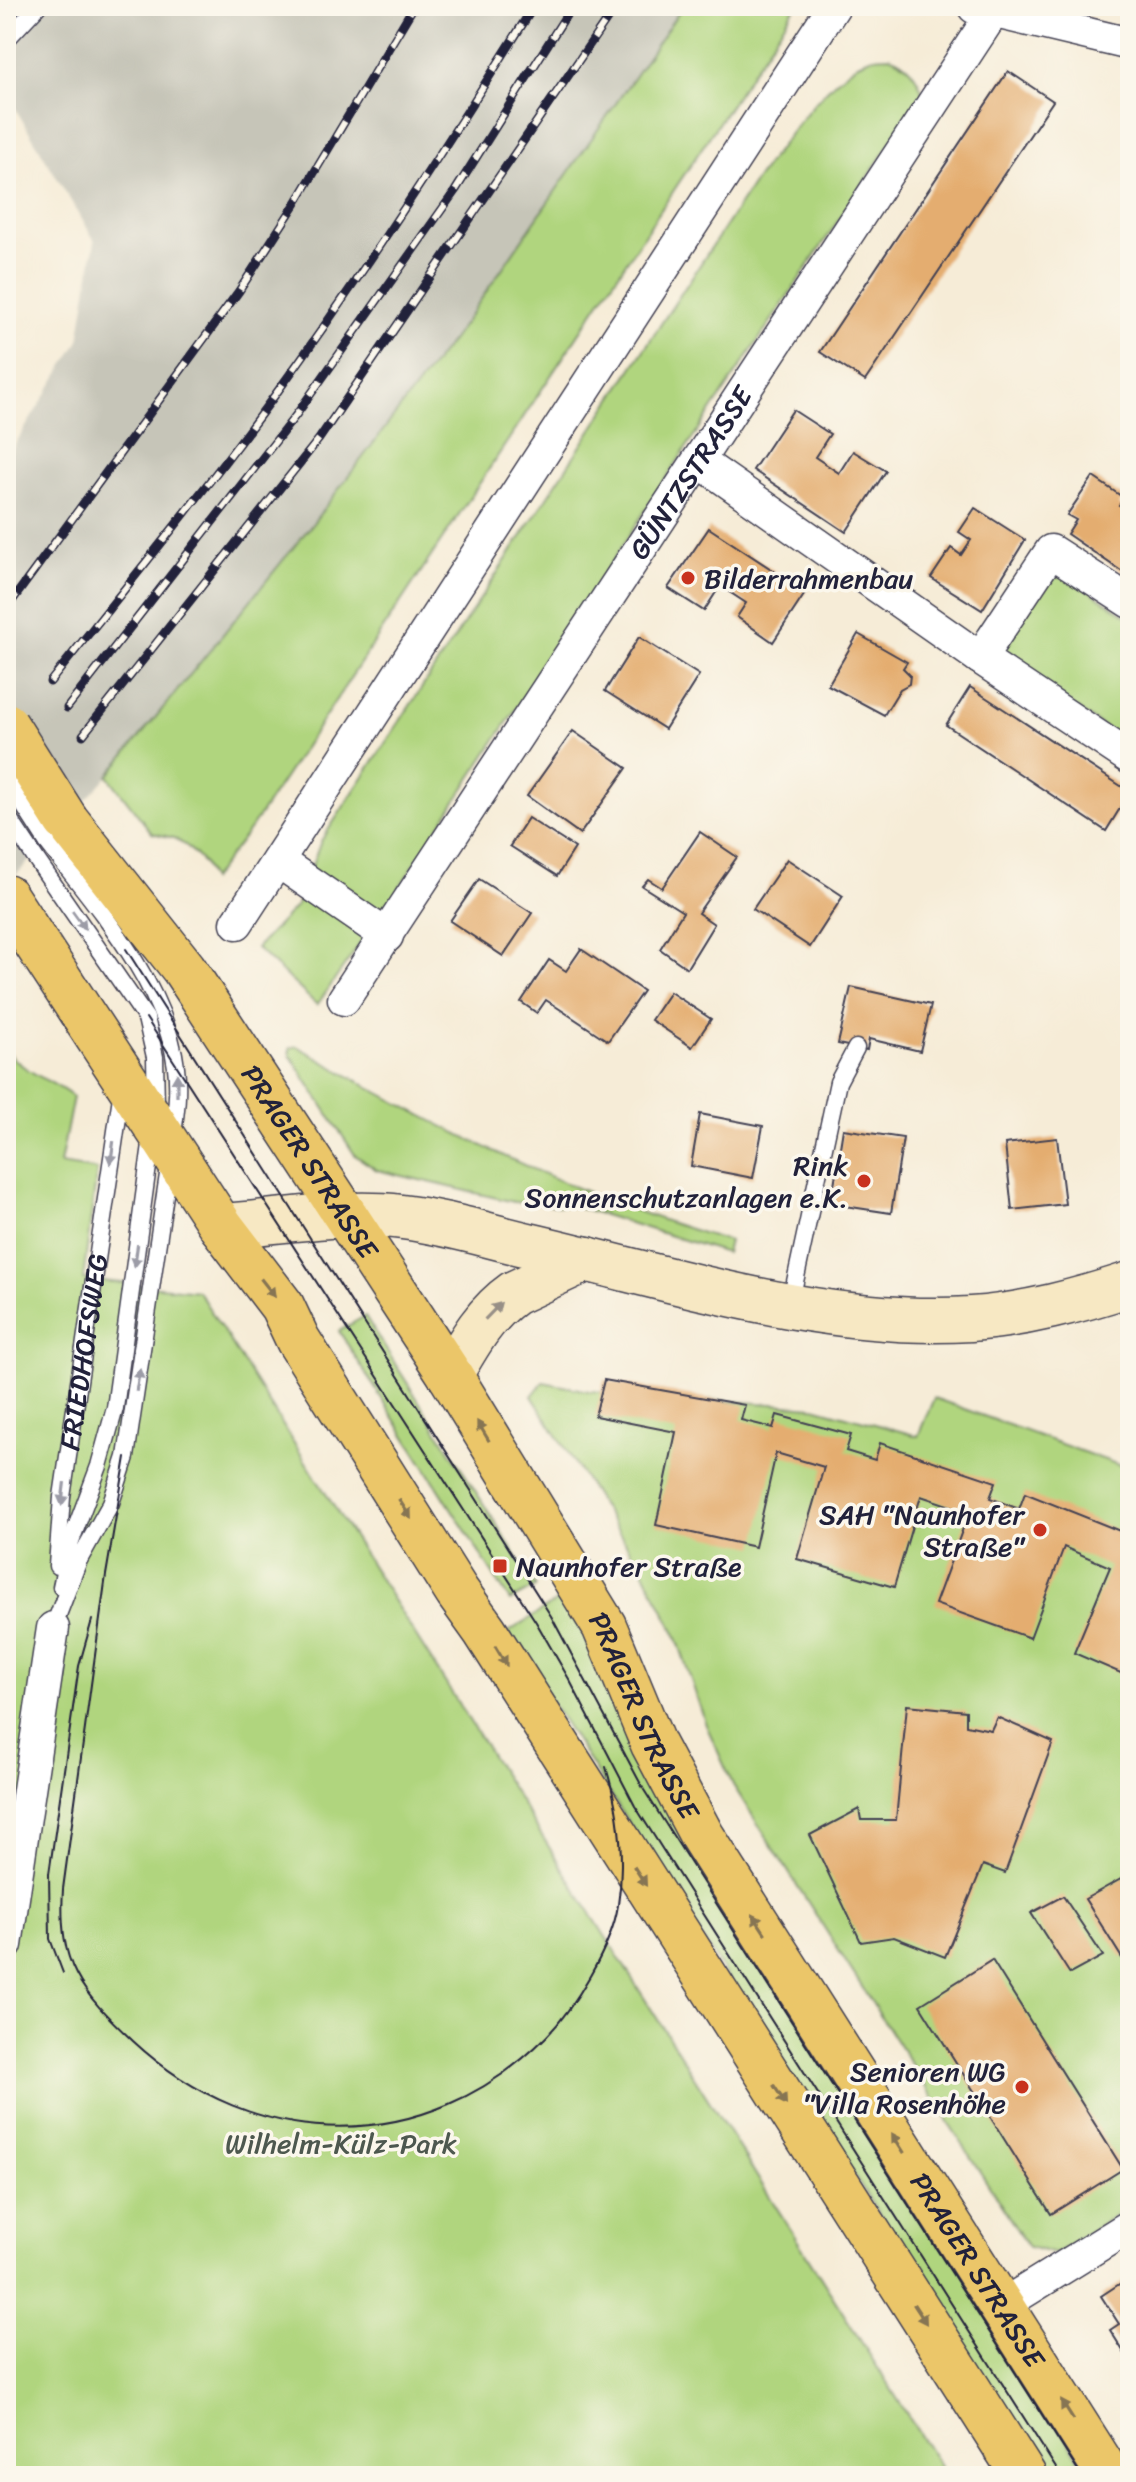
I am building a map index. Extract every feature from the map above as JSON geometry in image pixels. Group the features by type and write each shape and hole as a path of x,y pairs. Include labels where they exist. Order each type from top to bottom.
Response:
{"main road":[{"name":"PRAGER STRASSE","path":"6,725 56,831 184,969 450,1375 604,1626 653,1744 702,1836 1109,2476"},
{"path":"6,897 221,1226 282,1306 298,1340 457,1592 485,1631 1024,2476"},
{"path":"221,1226 346,1216 407,1218 790,1305 927,1320 973,1319 1078,1301 1130,1284"},
{"path":"450,1375 482,1322 504,1300 587,1259"}],"street":[{"path":"237,923 834,6"},
{"path":"982,9 1130,44"},
{"name":"GÜNTZSTRASSE","path":"344,999 700,462 982,9"},
{"path":"700,462 980,658 1130,758"},
{"path":"980,658 1051,551 1130,602"},
{"path":"278,861 387,936"},
{"name":"FRIEDHOFSWEG","path":"6,1945 53,1628"},
{"path":"1001,2306 1130,2226"}],"lane":[{"path":"6,40 38,6"},
{"path":"6,778 56,831 151,991 166,1025 176,1066 177,1085 162,1136"},
{"path":"6,814 146,1018 155,1057 162,1136"},
{"path":"790,1305 838,1082 856,1048"},
{"name":"FRIEDHOFSWEG","path":"53,1628 62,1497 124,1076"},
{"name":"FRIEDHOFSWEG","path":"53,1628 79,1560 111,1503 126,1457 162,1136"},
{"name":"FRIEDHOFSWEG","path":"53,1628 71,1541 99,1466 115,1408 162,1136"}],"shaded area":[{"path":"6,6 683,6 466,321 310,527 108,776 6,886 6,459 79,341 95,241 6,93"}],"green space":[{"path":"683,6 796,6 253,825 211,880 204,864 188,847 174,838 152,833 108,776 310,527 466,321"},
{"path":"889,56 911,70 923,94 681,456 395,894 317,1005 256,948 297,905 321,841 757,178 793,129 839,78 870,58"},
{"path":"1053,566 1130,618 1130,745 998,655"},
{"path":"297,1046 401,1104 507,1157 616,1203 729,1241 726,1253 578,1207 514,1202 377,1170 355,1155 290,1055 290,1048"},
{"name":"Wilhelm-Külz-Park","path":"6,1048 28,1070 73,1097 60,1164 97,1170 83,1279 198,1291 946,2476 6,2476"},
{"path":"365,1316 536,1587 510,1601 339,1331"},
{"path":"543,1382 589,1391 814,1407 918,1436 934,1398 1130,1469 1130,2206 1055,2254 1028,2247 733,1785 706,1725 676,1635 644,1572 532,1396"},
{"path":"565,1596 1089,2476 1047,2476 507,1633"}],"building":[{"path":"1008,71 1053,101 865,381 820,352"},
{"path":"793,410 830,434 815,457 839,473 853,451 886,471 846,532 753,470"},
{"path":"1093,477 1124,498 1119,505 1130,512 1130,577 1067,534 1076,520 1067,515"},
{"path":"975,508 1025,540 982,610 931,578 951,548 961,555 971,540 959,532"},
{"path":"709,528 806,592 773,642 737,617 746,603 720,586 704,611 668,588"},
{"path":"858,634 907,662 903,668 910,675 909,684 900,689 884,715 828,685"},
{"path":"639,637 699,675 665,729 605,691"},
{"path":"970,687 1130,792 1106,831 946,725"},
{"path":"573,731 627,768 580,834 527,796"},
{"path":"528,818 575,848 557,876 510,846"},
{"path":"700,832 737,857 698,913 714,924 687,968 660,949 683,912 642,886 648,879 662,888"},
{"path":"787,859 843,896 810,947 753,909"},
{"path":"479,879 532,913 503,956 450,921"},
{"path":"581,949 643,991 608,1041 546,1000 537,1013 521,1002 549,960 566,971"},
{"path":"851,987 931,1005 920,1051 869,1039 867,1050 838,1044"},
{"path":"670,992 711,1019 692,1047 651,1020"},
{"path":"700,1114 763,1126 753,1178 691,1166"},
{"path":"843,1129 903,1138 891,1213 831,1204"},
{"path":"1057,1138 1065,1204 1012,1210 1005,1144"},
{"name":"SAH \"Naunhofer Straße\"","path":"604,1380 745,1405 741,1420 773,1428 777,1415 851,1435 846,1451 875,1460 880,1443 996,1482 990,1498 1019,1509 1025,1493 1130,1535 1130,1677 1074,1653 1110,1567 1064,1547 1030,1638 935,1604 969,1512 921,1496 894,1587 797,1559 824,1467 776,1453 755,1547 656,1525 676,1432 595,1416"},
{"path":"907,1705 966,1711 966,1725 991,1730 997,1717 1053,1742 1005,1873 983,1865 945,1957 894,1937 861,1942 810,1835 859,1809 861,1820 896,1820"},
{"path":"1130,1874 1130,1953 1122,1958 1085,1899"},
{"path":"1063,1896 1103,1956 1070,1974 1031,1913"},
{"name":"Senioren WG \"Villa Rosenhöhe","path":"992,1960 1123,2169 1051,2214 920,2005"},
{"path":"1130,2277 1130,2362 1110,2330 1119,2324 1101,2296"}],"tram line":[{"path":"126,949 551,1616 644,1790 1081,2476"},
{"path":"146,1018 536,1622 635,1806 1061,2476"},
{"path":"126,1457 106,1575 63,1889 64,1938 76,1975 99,2007 133,2041 181,2078 232,2105 286,2121 341,2127 395,2121 448,2104 499,2076 557,2025 590,1976 608,1939 618,1905 621,1853 606,1767"},
{"path":"63,1973 50,1939 49,1874 79,1666 92,1620"}],"railway":[{"path":"6,609 239,291 296,203 414,6"},
{"path":"50,682 220,468 309,348 408,203 534,6"},
{"path":"67,708 296,415 455,191 572,6"},
{"path":"83,735 319,439 616,6"}],"place":[{"name":"Bilderrahmenbau","path":"688,578"},
{"name":"Rink Sonnenschutzanlagen e.K.","path":"864,1181"},
{"name":"SAH \"Naunhofer Straße\"","path":"1040,1530"},
{"name":"Naunhofer Straße","path":"500,1566"},
{"name":"Senioren WG \"Villa Rosenhöhe","path":"1022,2087"}]}
